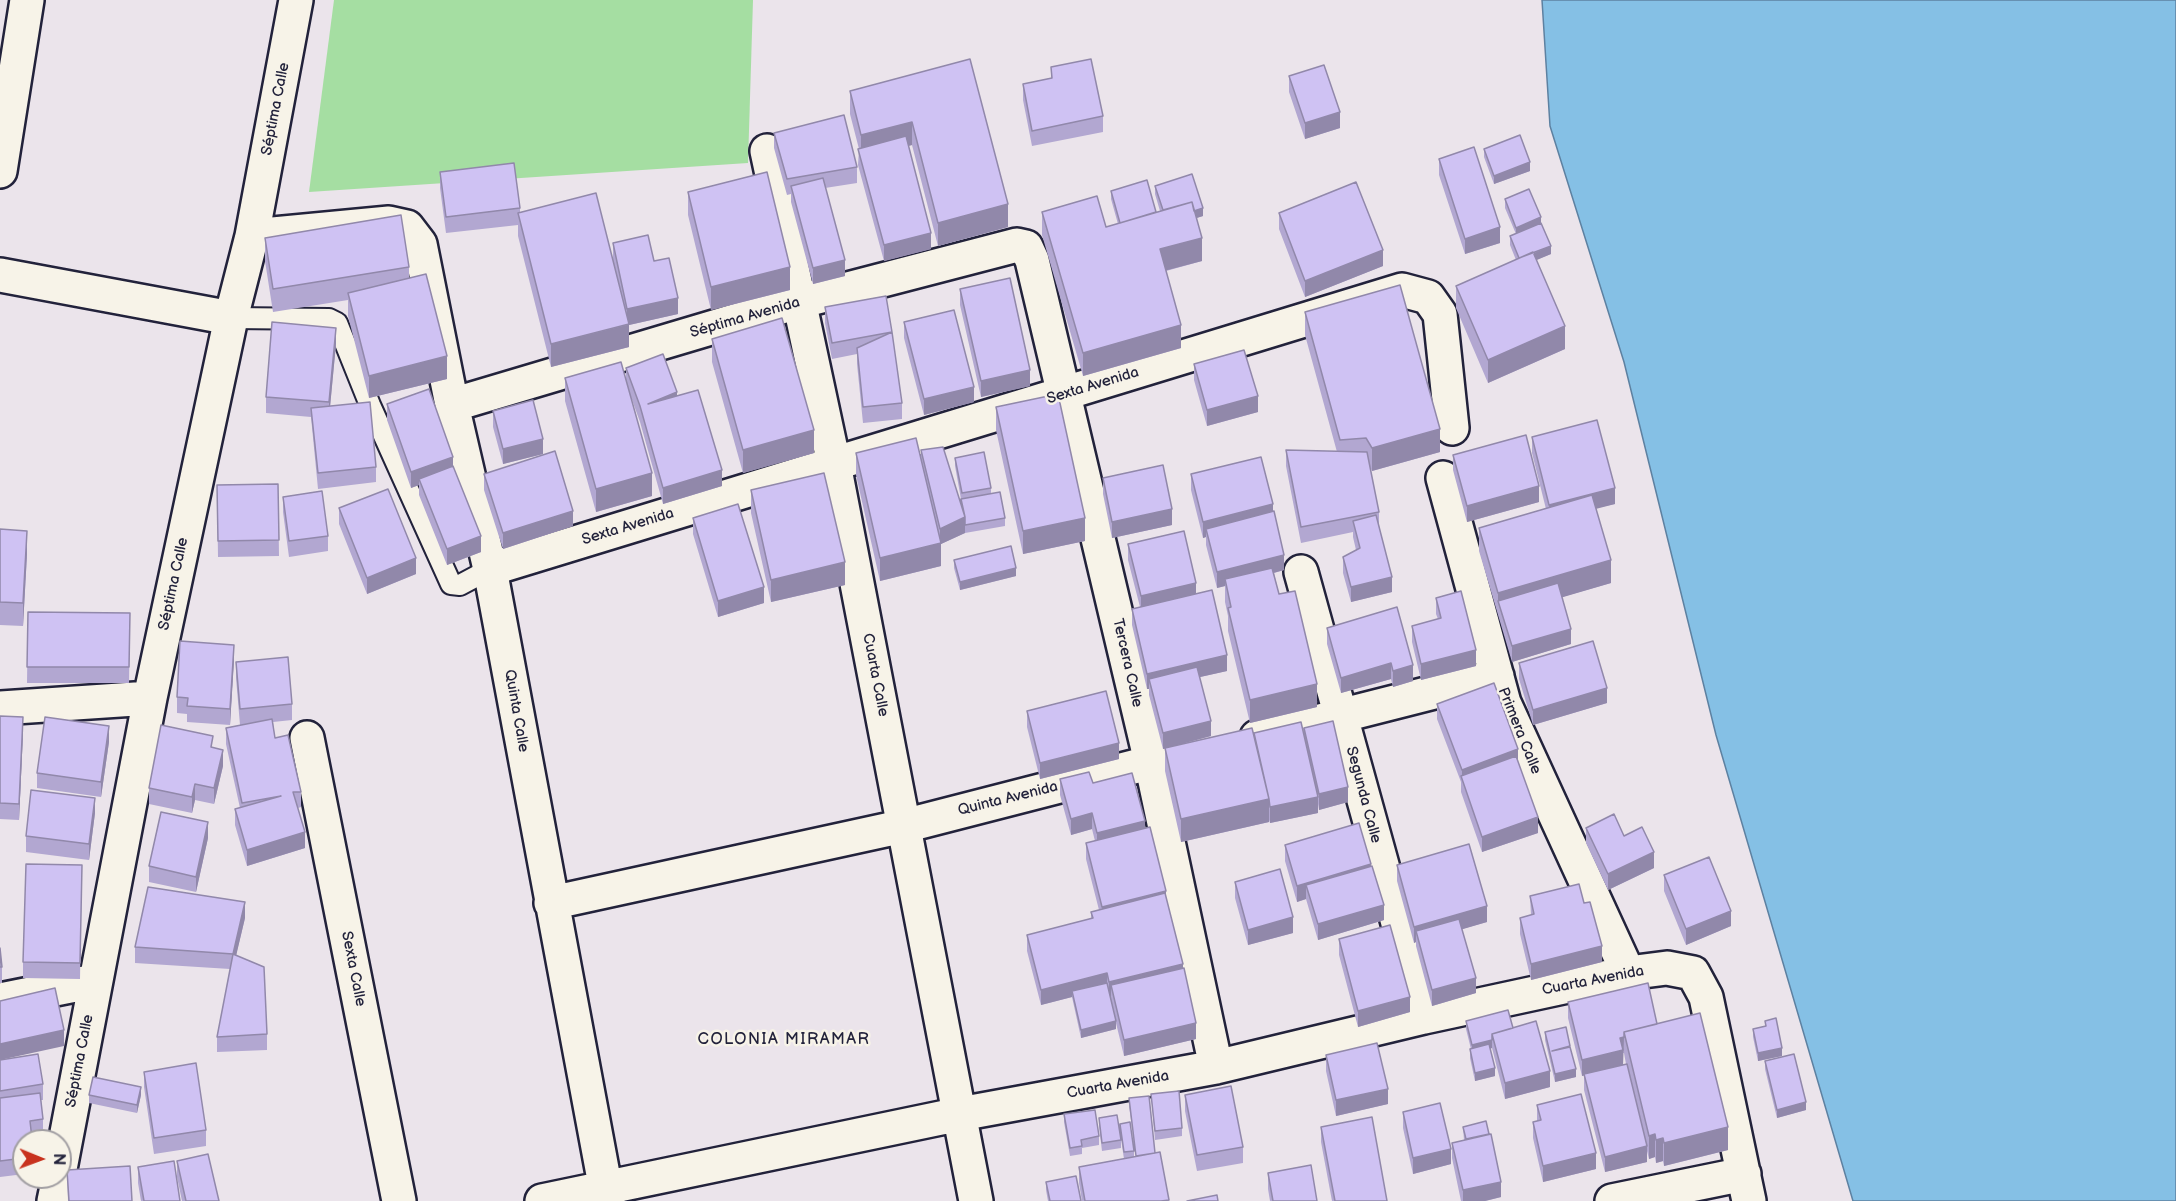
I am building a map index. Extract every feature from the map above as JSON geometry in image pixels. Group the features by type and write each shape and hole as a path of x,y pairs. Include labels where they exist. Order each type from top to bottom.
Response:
{"street":[{"path":"0,171 27,0"},
{"name":"Séptima Calle","path":"67,1129 150,698 231,318 252,236 296,0"},
{"name":"Cuarta Calle","path":"767,151 834,464 976,1201"},
{"name":"Quinta Calle","path":"252,236 389,223 407,227 420,244 452,405 490,569 607,1195"},
{"name":"Séptima Avenida","path":"452,405 798,302 1017,245 1026,247 1032,260"},
{"name":"Tercera Calle","path":"1032,260 1151,762 1216,1067"},
{"path":"0,275 231,318"},
{"name":"Sexta Avenida","path":"490,569 1402,290 1428,297 1440,314 1452,428"},
{"name":"Primera Calle","path":"1443,478 1504,703 1628,973"},
{"name":"Segunda Calle","path":"1301,572 1424,1017"},
{"path":"1229,744 1497,676"},
{"path":"0,708 150,698"},
{"name":"Sexta Calle","path":"307,738 399,1201"},
{"name":"Quinta Avenida","path":"551,903 904,826 1196,752"},
{"name":"Cuarta Avenida","path":"542,1201 607,1195 960,1114 1216,1067 1424,1017 1628,973 1667,968 1693,973 1706,997 1747,1188"},
{"path":"0,1000 95,981"},
{"path":"1612,1201 1747,1188"}],"lane":[{"path":"231,318 329,319 337,323 370,405 451,584 460,585 490,569"}],"green space":[{"path":"334,0 753,0 748,163 309,192"}],"water":[{"path":"1542,0 2176,0 2176,1201 1853,1201 1716,735 1624,362 1550,126"}],"building":[{"path":"970,59 1008,204 938,223 912,122 861,135 850,91"},
{"path":"1091,59 1103,116 1032,131 1023,84 1052,78 1051,67"},
{"path":"1324,65 1340,112 1305,123 1289,76"},
{"path":"844,115 857,167 787,179 774,133"},
{"path":"1520,135 1530,162 1494,176 1484,149"},
{"path":"906,136 931,233 884,245 858,149"},
{"path":"1474,147 1500,227 1465,239 1439,159"},
{"path":"514,163 520,208 446,217 440,172"},
{"path":"767,172 790,267 711,287 688,192"},
{"path":"1192,174 1203,208 1194,211 1192,202 1163,210 1155,186"},
{"path":"823,178 845,260 813,268 791,186"},
{"path":"1147,180 1156,212 1120,223 1111,191"},
{"path":"1356,182 1383,250 1305,281 1279,213"},
{"path":"1529,189 1541,217 1516,228 1505,199"},
{"path":"596,193 629,324 551,344 518,213"},
{"path":"1097,196 1106,227 1192,202 1202,238 1160,249 1181,325 1083,353 1042,212"},
{"path":"401,215 409,267 273,289 265,238"},
{"path":"1541,223 1551,246 1519,258 1510,236"},
{"path":"648,235 654,261 669,258 678,298 627,309 613,243"},
{"path":"1533,252 1565,326 1488,360 1456,286"},
{"path":"426,274 447,356 369,376 348,293"},
{"path":"1010,278 1030,370 981,381 960,289"},
{"path":"1400,285 1440,429 1372,448 1366,438 1340,440 1305,312"},
{"path":"886,296 892,332 832,343 825,307"},
{"path":"954,310 974,387 924,399 904,322"},
{"path":"782,318 814,430 743,450 712,339"},
{"path":"272,322 336,328 329,402 266,397"},
{"path":"892,332 902,403 863,407 857,348"},
{"path":"1244,350 1258,396 1207,410 1194,364"},
{"path":"663,354 677,392 648,404 698,390 722,470 663,488 640,406 626,368"},
{"path":"621,362 652,473 596,489 565,378"},
{"path":"429,389 453,457 411,472 387,404"},
{"path":"1058,394 1085,518 1023,531 996,407"},
{"path":"533,400 543,439 503,449 493,411"},
{"path":"370,402 376,467 318,473 311,408"},
{"path":"1597,420 1615,488 1549,505 1532,437"},
{"path":"1526,435 1539,486 1467,506 1453,455"},
{"path":"916,438 941,543 880,558 856,453"},
{"path":"943,447 965,517 940,529 921,450"},
{"path":"1286,450 1367,452 1379,512 1301,527"},
{"path":"555,451 573,511 503,533 484,474"},
{"path":"984,452 991,488 962,493 955,458"},
{"path":"1261,457 1273,504 1203,522 1191,474"},
{"path":"1163,465 1172,509 1112,522 1103,478"},
{"path":"453,466 481,536 447,549 419,479"},
{"path":"824,473 845,562 771,580 751,490"},
{"path":"278,484 279,540 218,541 217,485"},
{"path":"388,489 416,558 367,578 339,508"},
{"path":"322,491 328,536 289,541 283,497"},
{"path":"1000,492 1005,518 965,525 961,499"},
{"path":"1592,495 1611,560 1498,593 1479,528"},
{"path":"738,504 764,587 718,601 693,518"},
{"path":"1274,511 1284,555 1217,572 1206,529"},
{"path":"1376,515 1392,577 1351,587 1343,557 1360,548 1353,521"},
{"path":"0,529 27,531 23,603 0,602"},
{"path":"1184,531 1196,583 1141,596 1128,544"},
{"path":"1011,546 1016,568 960,582 954,560"},
{"path":"1272,568 1279,594 1295,591 1317,684 1250,700 1228,608 1231,607 1225,579"},
{"path":"1558,583 1571,629 1512,646 1498,601"},
{"path":"1212,590 1227,655 1147,674 1132,609"},
{"path":"1461,591 1476,650 1421,664 1412,626 1441,618 1436,598"},
{"path":"1397,607 1413,665 1393,671 1391,663 1341,678 1327,628"},
{"path":"28,612 130,613 129,667 27,667"},
{"path":"180,641 234,645 230,709 187,706 188,698 177,697"},
{"path":"1593,641 1607,688 1533,710 1519,663"},
{"path":"288,657 292,704 240,709 236,662"},
{"path":"1197,667 1211,721 1163,733 1149,679"},
{"path":"1494,683 1518,749 1462,770 1437,704"},
{"path":"1106,691 1119,743 1040,763 1027,711"},
{"path":"0,716 23,717 19,804 0,803"},
{"path":"45,717 109,726 101,782 37,773"},
{"path":"272,719 275,738 288,735 301,792 293,792 305,832 247,850 235,809 281,796 242,803 226,728"},
{"path":"1333,721 1348,787 1319,794 1304,728"},
{"path":"1301,722 1318,797 1270,807 1254,733"},
{"path":"161,725 213,736 211,747 223,750 214,788 195,784 192,797 149,788"},
{"path":"1252,728 1269,799 1181,819 1165,748"},
{"path":"1516,756 1538,817 1482,837 1461,776"},
{"path":"1089,772 1093,783 1132,773 1145,821 1097,833 1092,813 1071,819 1060,779"},
{"path":"31,790 95,798 89,844 26,836"},
{"path":"161,812 208,822 196,877 149,866"},
{"path":"1614,814 1624,836 1642,827 1654,852 1608,874 1586,828"},
{"path":"1359,823 1371,864 1297,886 1285,845"},
{"path":"1150,827 1166,891 1102,907 1086,843"},
{"path":"1469,844 1487,906 1414,927 1397,865"},
{"path":"1709,857 1731,911 1686,929 1664,875"},
{"path":"26,864 82,865 80,963 23,962"},
{"path":"1372,866 1384,905 1318,924 1306,885"},
{"path":"1280,869 1293,917 1248,930 1235,882"},
{"path":"1579,884 1584,903 1590,902 1602,946 1531,964 1520,918 1534,914 1530,896"},
{"path":"148,887 245,902 233,954 135,947"},
{"path":"1165,893 1183,964 1109,982 1107,973 1041,990 1027,935 1093,918 1091,912"},
{"path":"1459,919 1476,978 1432,990 1416,931"},
{"path":"1390,925 1410,997 1358,1011 1339,939"},
{"path":"233,954 264,967 267,1034 217,1037"},
{"path":"1184,968 1196,1023 1124,1040 1111,985"},
{"path":"1107,983 1116,1021 1081,1030 1072,991"},
{"path":"1648,983 1657,1024 1624,1032 1624,1037 1620,1038 1623,1050 1582,1060 1568,1002"},
{"path":"55,988 64,1030 0,1044 0,1001"},
{"path":"1508,1010 1513,1028 1492,1034 1492,1040 1472,1045 1466,1021"},
{"path":"1700,1013 1728,1127 1664,1143 1663,1138 1656,1140 1655,1134 1649,1136 1624,1032"},
{"path":"1776,1018 1782,1048 1758,1053 1753,1029 1766,1026 1765,1021"},
{"path":"1536,1021 1550,1071 1505,1083 1492,1034"},
{"path":"1566,1027 1570,1046 1552,1051 1570,1047 1576,1069 1555,1074 1545,1032"},
{"path":"1377,1043 1388,1089 1336,1100 1326,1055"},
{"path":"1489,1044 1495,1068 1475,1073 1470,1049"},
{"path":"38,1054 43,1084 0,1091 0,1060"},
{"path":"1794,1054 1806,1102 1777,1110 1765,1061"},
{"path":"196,1063 206,1130 154,1138 144,1072"},
{"path":"1627,1064 1647,1146 1605,1157 1584,1074"},
{"path":"93,1077 141,1087 137,1105 89,1095"},
{"path":"1231,1086 1243,1147 1197,1155 1185,1095"},
{"path":"1179,1091 1182,1128 1155,1131 1151,1094"},
{"path":"40,1093 43,1119 30,1121 31,1129 12,1129 12,1160 0,1161 0,1098"},
{"path":"1581,1094 1596,1153 1543,1166 1533,1122 1541,1120 1537,1105"},
{"path":"1149,1096 1155,1153 1136,1156 1129,1098"},
{"path":"1440,1103 1451,1149 1413,1158 1403,1112"},
{"path":"1095,1110 1099,1136 1081,1140 1082,1146 1070,1148 1064,1114"},
{"path":"1117,1115 1121,1140 1102,1143 1099,1118"},
{"path":"1372,1117 1387,1201 1335,1201 1321,1127"},
{"path":"1486,1121 1489,1134 1466,1139 1463,1127"},
{"path":"1130,1122 1134,1151 1124,1152 1120,1124"},
{"path":"1491,1134 1501,1182 1463,1190 1452,1143"},
{"path":"1160,1152 1169,1200 1085,1201 1079,1167"},
{"path":"208,1154 219,1201 186,1201 177,1161"},
{"path":"174,1161 180,1201 144,1201 138,1167"},
{"path":"1311,1165 1317,1201 1273,1201 1268,1173"},
{"path":"130,1166 132,1201 69,1201 68,1189 72,1189 72,1170"},
{"path":"1076,1176 1081,1201 1050,1201 1046,1182"},
{"path":"1217,1195 1218,1201 1187,1201"}],"district":[{"name":"COLONIA MIRAMAR","path":"784,1040"}]}
